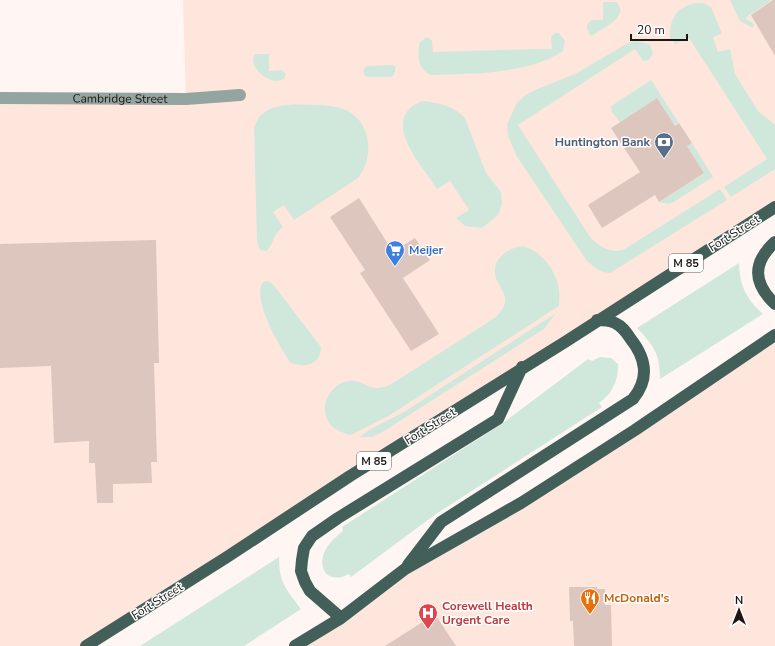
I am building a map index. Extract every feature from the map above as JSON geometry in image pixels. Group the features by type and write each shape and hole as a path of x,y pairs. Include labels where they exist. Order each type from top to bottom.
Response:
{"main road":[{"name":"Fort Street","path":"86,646 350,476 775,207"},
{"path":"775,242 764,252 758,263 759,282 765,294 775,304"},
{"path":"405,569 441,522 634,399 643,381 645,368 639,349 621,326 608,320 597,320"},
{"path":"295,646 341,618 405,569 521,503 635,430 775,335"},
{"path":"341,618 310,591 301,571 304,548 312,536 338,518 498,419 522,367"},
{"path":"103,646 119,625"}],"street":[{"name":"Cambridge Street","path":"0,98 186,99 240,95"}],"shaded area":[{"path":"183,0 775,0 775,207 86,646 0,646 0,98 186,99"},
{"path":"775,335 775,646 295,646"}],"green space":[{"path":"730,0 772,0 745,18 754,24 753,28 740,21"},
{"path":"603,2 616,2 620,7 620,12 618,17 609,25 593,35 590,35 587,24 592,20 603,20"},
{"path":"696,3 703,3 711,7 721,31 721,34 713,37 718,52 730,49 735,74 758,111 775,125 775,169 731,197 724,187 767,159 689,38 675,44 670,37 671,25 676,14 684,7"},
{"path":"555,33 559,33 565,41 563,51 550,59 517,68 481,73 431,75 423,69 418,57 420,42 427,37 432,40 433,52 552,49 551,36"},
{"path":"634,41 650,45 653,53 649,60 643,61 635,49 518,125 590,237 597,244 609,250 623,250 720,189 727,200 610,273 603,272 587,261 517,157 508,136 507,125 516,104 524,96 577,73 626,44"},
{"path":"255,54 269,54 269,71 282,70 286,74 285,78 280,81 274,81 262,75 254,65 253,59"},
{"path":"392,65 396,67 394,75 391,77 368,77 365,76 363,71 366,66"},
{"path":"651,80 679,123 674,125 657,98 620,122 612,112 611,106"},
{"path":"422,101 445,105 456,110 465,118 486,173 501,192 502,204 498,215 482,228 465,226 456,218 469,210 450,181 437,189 407,142 403,130 404,119 409,109"},
{"path":"289,105 321,105 348,111 362,124 368,142 367,161 358,178 294,220 284,205 273,212 283,227 279,230 270,247 266,251 260,250 257,243 254,127 260,116 273,108"},
{"path":"692,143 713,177 672,203 667,204 659,202 704,173 687,146"},
{"path":"522,246 536,252 547,262 558,283 559,306 390,415 351,435 341,432 332,426 328,421 325,408 328,396 337,386 349,381 359,382 376,388 390,385 496,317 505,304 504,293 495,274 497,262 505,253"},
{"path":"739,263 741,279 745,292 752,303 763,314 660,379 659,363 655,351 652,345 637,328"},
{"path":"268,281 272,283 321,347 318,358 311,364 302,365 291,363 274,335 268,323 261,300 260,290 263,282"},
{"path":"556,313 544,329 381,433 371,437 360,437 369,430 404,412"},
{"path":"600,357 611,358 618,364 614,386 608,396 599,403 602,407 436,514 351,577 349,574 337,578 331,577 324,571 322,560 324,553 330,543 343,531 342,527 503,423 588,359 592,361"},
{"path":"279,557 280,573 284,585 301,609 244,646 140,646"}],"building":[{"path":"775,0 775,56 751,15"},
{"name":"Huntington Bank","path":"657,98 675,126 679,123 692,143 687,146 704,173 659,202 655,195 602,228 588,205 640,172 611,128"},
{"path":"359,198 393,252 415,238 430,260 403,278 439,334 411,351 360,273 365,270 330,217"},
{"path":"156,240 159,363 154,363 157,462 151,462 152,483 113,484 113,503 97,503 95,463 89,463 89,441 54,443 51,366 0,368 0,244"},
{"name":"McDonald's","path":"569,587 597,587 597,589 605,589 605,605 611,605 612,646 574,646 573,621 570,621"},
{"name":"Corewell Health Urgent Care","path":"435,614 456,646 385,646"}],"place":[{"name":"Huntington Bank","path":"664,159"},
{"name":"Meijer","path":"395,267"},
{"name":"McDonald's","path":"590,615"},
{"name":"Corewell Health Urgent Care","path":"428,630"}]}
